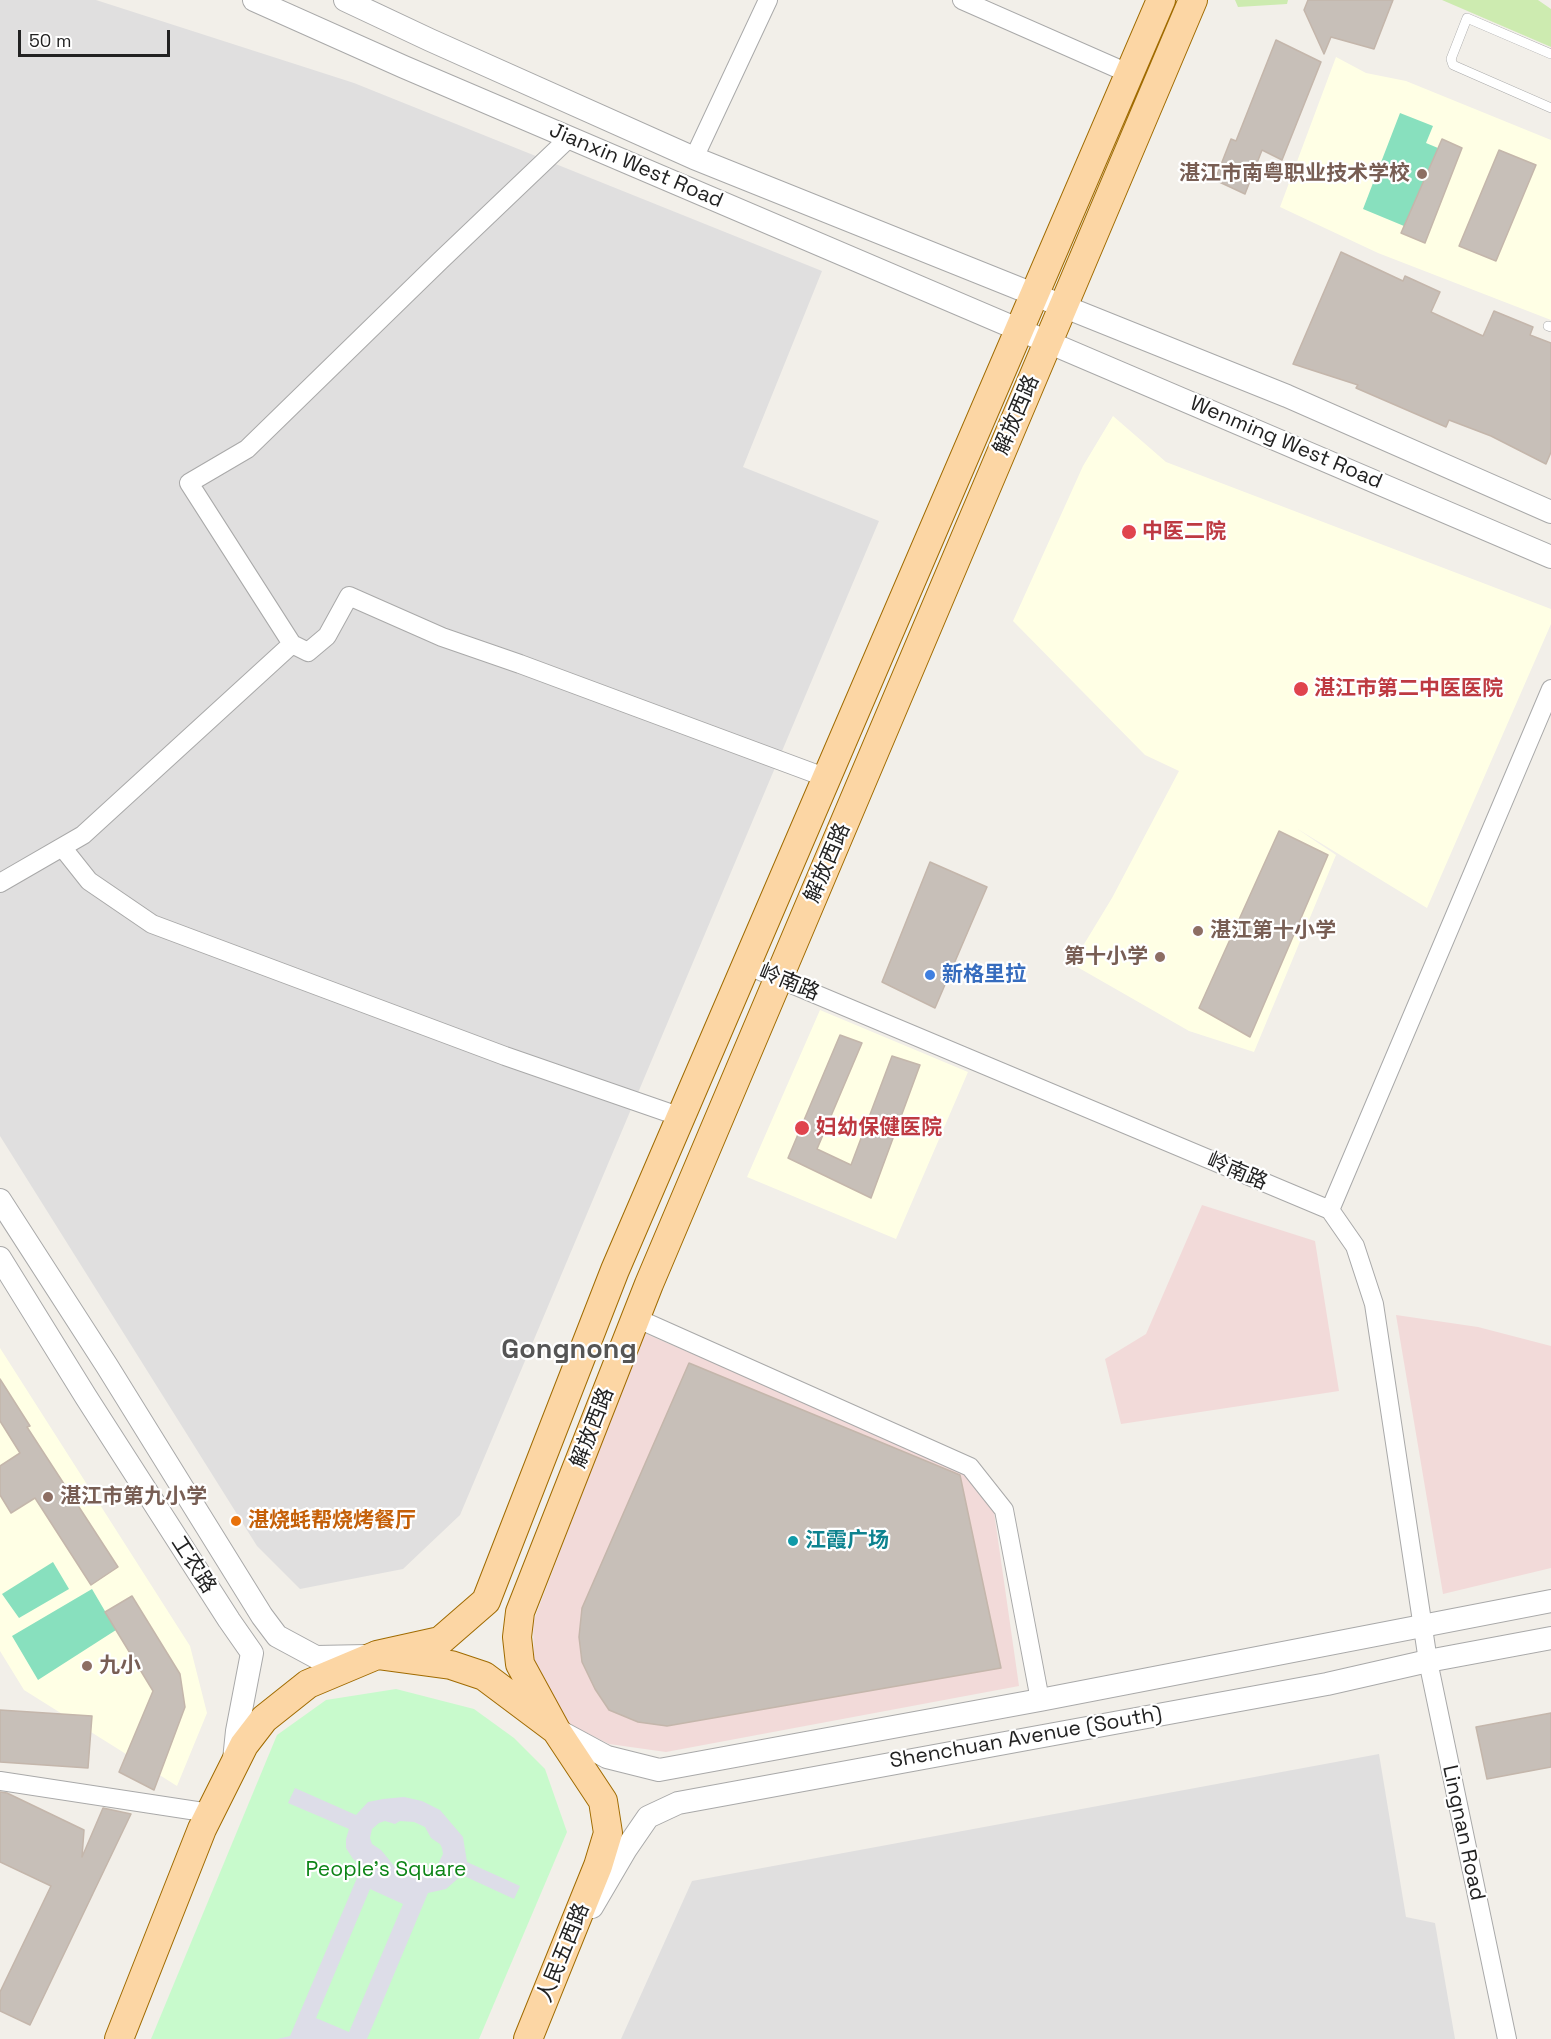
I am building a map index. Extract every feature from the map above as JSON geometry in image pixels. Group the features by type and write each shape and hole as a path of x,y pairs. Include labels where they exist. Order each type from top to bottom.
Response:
{"main road":[{"name":"解放西路","path":"119,2039 215,1801 244,1745 264,1719 308,1684 377,1655 440,1641 486,1601 615,1270 1161,0"},
{"name":"解放西路","path":"556,1730 520,1664 517,1637 520,1612 636,1318 1193,0"},
{"path":"377,1655 451,1665 484,1676 556,1730"},
{"name":"人民五西路","path":"533,2030 598,1866 608,1833 603,1801 556,1730"}],"street":[{"name":"Jianxin West Road","path":"254,0 1020,331"},
{"name":"Jianxin West Road","path":"345,0 440,45 694,158 1035,295"},
{"path":"694,158 768,0"},
{"path":"962,0 1121,70"},
{"path":"569,138 247,449 189,483 291,644 308,652 327,636 350,596 442,637 827,778"},
{"name":"Wenming West Road","path":"1035,295 1287,396 1551,512"},
{"name":"Wenming West Road","path":"1020,331 1551,557"},
{"path":"0,883 82,835 291,644"},
{"path":"1422,1627 1374,1304 1355,1246 1329,1210 1551,689"},
{"path":"62,847 89,881 152,924 505,1056 681,1117"},
{"name":"岭南路","path":"746,965 1329,1210"},
{"name":"工农路","path":"0,1200 107,1366 262,1616 277,1636 316,1657 377,1655"},
{"name":"工农路","path":"0,1258 86,1397 252,1653 237,1731 234,1764"},
{"path":"636,1318 970,1467 1004,1510 1040,1700"},
{"name":"Shenchuan Avenue (South)","path":"556,1730 607,1757 659,1770 1040,1700 1551,1601"},
{"name":"Lingnan Road","path":"1422,1627 1507,2039"},
{"name":"Shenchuan Avenue (South)","path":"572,1943 626,1849 648,1817 678,1803 1327,1684 1428,1661 1551,1638"},
{"path":"0,1781 215,1801"},
{"path":"533,2030 572,1943"}],"lane":[{"path":"1551,54 1467,18 1450,59 1453,65 1551,108"}],"shaded area":[{"path":"0,0 96,0 354,83 822,271 743,467 879,521 460,1515 403,1569 300,1589 257,1546 0,1136"},
{"name":"湛江市南粤职业技术学校","path":"1336,57 1366,73 1406,81 1551,140 1551,320 1378,253 1280,207"},
{"name":"湛江市第二中医医院","path":"1113,416 1166,462 1551,609 1551,624 1427,908 1296,828 1336,855 1254,1052 1189,1031 1072,964 1112,898 1179,771 1145,755 1013,621 1083,466"},
{"path":"820,1010 968,1072 896,1239 747,1177"},
{"path":"1202,1205 1315,1241 1339,1391 1121,1424 1105,1359 1146,1334"},
{"path":"1396,1315 1478,1327 1551,1346 1551,1568 1443,1594"},
{"name":"江霞广场","path":"644,1333 966,1471 994,1512 1019,1686 666,1752 609,1744 563,1721 534,1662 533,1622"},
{"name":"湛江市第九小学","path":"0,1348 190,1646 207,1713 177,1786 24,1690 0,1651"},
{"path":"1379,1754 1406,1917 1435,1923 1455,2039 621,2039 692,1881"},
{"path":"295,1788 356,1815 368,1802 404,1797 422,1801 440,1810 463,1837 467,1862 520,1886 514,1899 462,1875 446,1889 428,1893 367,2039 277,2039 290,2036 362,1866 353,1859 346,1848 349,1829 288,1803","holes":["385,1821 395,1824 400,1821 414,1822 425,1827 431,1838 442,1848 443,1854 438,1864 433,1869 418,1867 406,1870 395,1867 381,1850 372,1844 370,1838 372,1829","370,1889 403,1904 349,2032 316,2018"]}],"green space":[{"path":"1235,0 1288,0 1287,4 1238,7"},
{"path":"1442,0 1538,0 1551,9 1551,47"},
{"path":"1400,113 1433,126 1426,143 1438,148 1404,226 1363,209"},
{"path":"53,1562 69,1589 19,1618 2,1594"},
{"path":"92,1589 116,1630 38,1680 12,1636"},
{"name":"People's Square","path":"396,1689 474,1709 514,1738 545,1769 567,1832 479,2039 151,2039 277,1735 326,1700"}],"building":[{"path":"1308,0 1393,0 1374,49 1331,37 1324,54 1304,10"},
{"path":"1276,40 1321,62 1282,160 1262,150 1245,194 1215,180 1231,139 1236,141"},
{"path":"1442,139 1462,148 1425,243 1401,233"},
{"path":"1499,150 1536,165 1496,261 1459,246"},
{"path":"1341,252 1403,281 1405,276 1440,292 1431,312 1483,336 1494,311 1533,327 1530,335 1551,343 1551,452 1546,464 1491,436 1449,420 1446,427 1356,388 1358,385 1293,364"},
{"path":"1279,831 1328,855 1250,1037 1199,1008"},
{"path":"930,862 987,887 935,1008 882,982"},
{"path":"840,1035 862,1043 817,1149 851,1165 892,1056 920,1065 871,1198 788,1158"},
{"name":"江霞广场","path":"689,1363 960,1475 1001,1668 667,1726 638,1722 609,1710 595,1689 582,1662 579,1637 582,1608"},
{"path":"0,1379 30,1426 27,1427 118,1567 91,1585 35,1498 11,1513 0,1495 0,1466 20,1453 0,1421"},
{"path":"132,1596 180,1674 185,1707 154,1790 119,1772 153,1691 105,1612"},
{"path":"0,1710 92,1716 88,1768 0,1762"},
{"path":"1551,1713 1551,1767 1487,1779 1476,1727"},
{"path":"0,1792 7,1793 84,1830 82,1857 103,1808 131,1814 30,2025 0,2011 0,1992 51,1886 0,1862"}],"place":[{"name":"湛江市南粤职业技术学校","path":"1422,174"},
{"name":"中医二院","path":"1129,532"},
{"name":"湛江市第二中医医院","path":"1301,689"},
{"name":"湛江第十小学","path":"1198,931"},
{"name":"第十小学","path":"1160,957"},
{"name":"新格里拉","path":"930,975"},
{"name":"妇幼保健医院","path":"802,1128"},
{"name":"湛江市第九小学","path":"48,1497"},
{"name":"湛烧蚝帮烧烤餐厅","path":"236,1521"},
{"name":"江霞广场","path":"793,1541"},
{"name":"九小","path":"87,1666"}],"district":[{"name":"Gongnong","path":"569,1351"}]}
